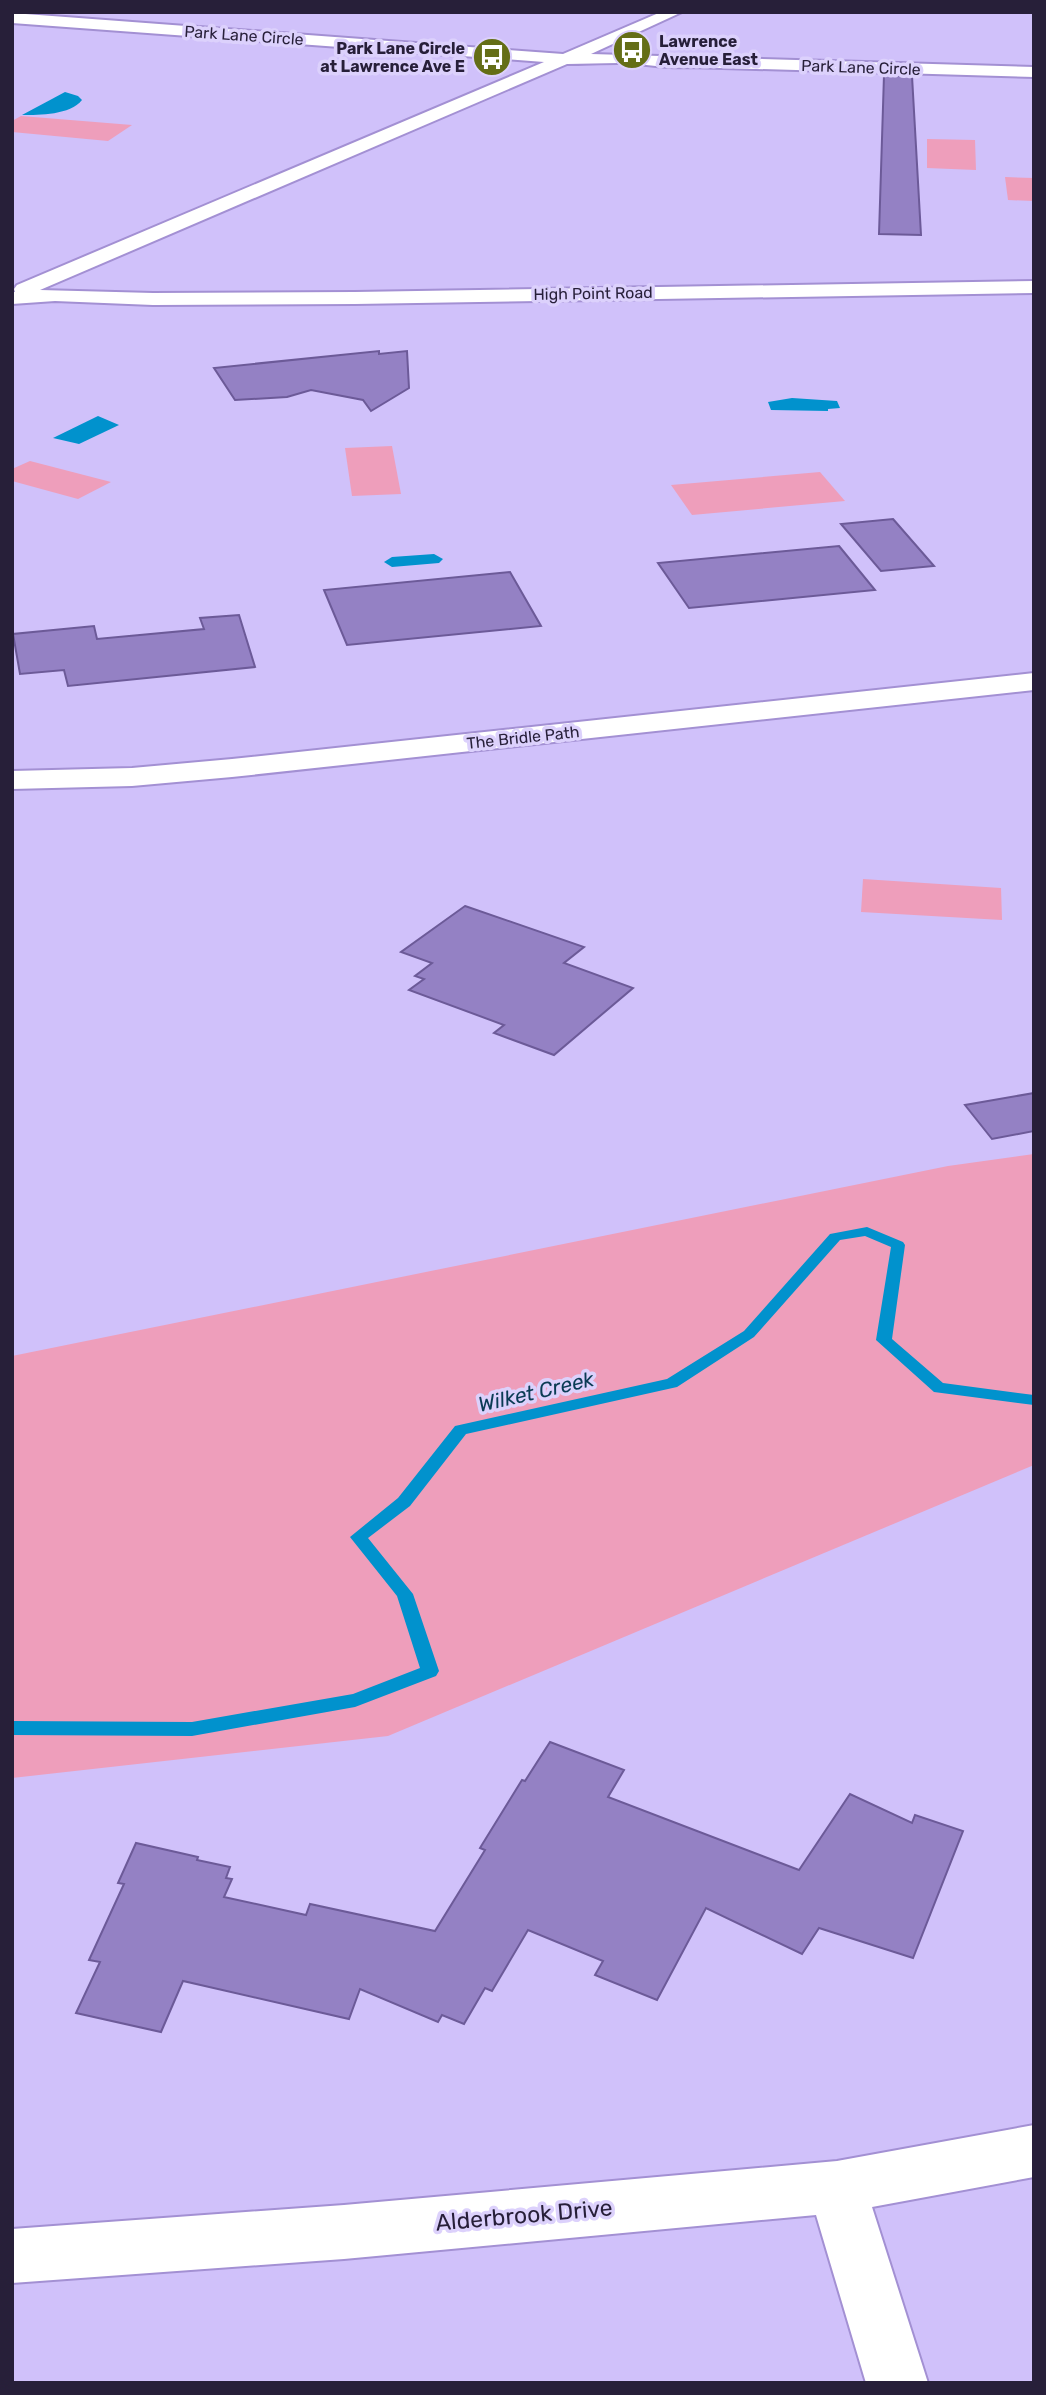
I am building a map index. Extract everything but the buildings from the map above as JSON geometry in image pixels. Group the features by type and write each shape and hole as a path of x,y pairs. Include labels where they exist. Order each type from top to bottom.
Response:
{"street":[{"path":"12,297 675,12"},
{"name":"Park Lane Circle","path":"12,18 601,60 612,63 689,62 1034,72"},
{"name":"High Point Road","path":"12,297 117,304 153,299 1034,288"},
{"name":"The Bridle Path","path":"12,779 132,777 232,768 1034,681"},
{"name":"Alderbrook Drive","path":"12,2256 344,2232 837,2187 1034,2151"},
{"path":"837,2187 897,2383"}],"shaded area":[{"path":"21,116 132,125 108,141 12,132 12,121"},
{"path":"927,139 975,140 976,170 927,168"},
{"path":"1005,177 1034,178 1034,201 1008,200"},
{"path":"392,446 401,494 352,496 345,448"},
{"path":"30,461 111,482 78,499 12,481 12,469"},
{"path":"820,472 845,501 692,515 671,485"},
{"path":"863,879 1001,888 1002,920 861,912"},
{"path":"1034,1154 1034,1465 388,1736 12,1778 12,1356 948,1166"}],"water":[{"path":"65,92 82,100 70,109 62,111 22,115"},
{"path":"792,398 837,401 840,408 828,411 771,410 768,402"},
{"path":"98,416 119,425 79,444 53,438"},
{"path":"434,554 443,559 439,563 392,567 384,562 392,557"}],"waterway":[{"name":"Wilket Creek","path":"12,1728 192,1729 355,1700 430,1671 405,1594 358,1537 404,1502 461,1430 672,1383 749,1334 835,1237 867,1231 898,1245 884,1340 939,1388 1034,1400"}],"place":[{"name":"Lawrence Avenue East","path":"632,50"},
{"name":"Park Lane Circle at Lawrence Ave E","path":"492,57"}]}
